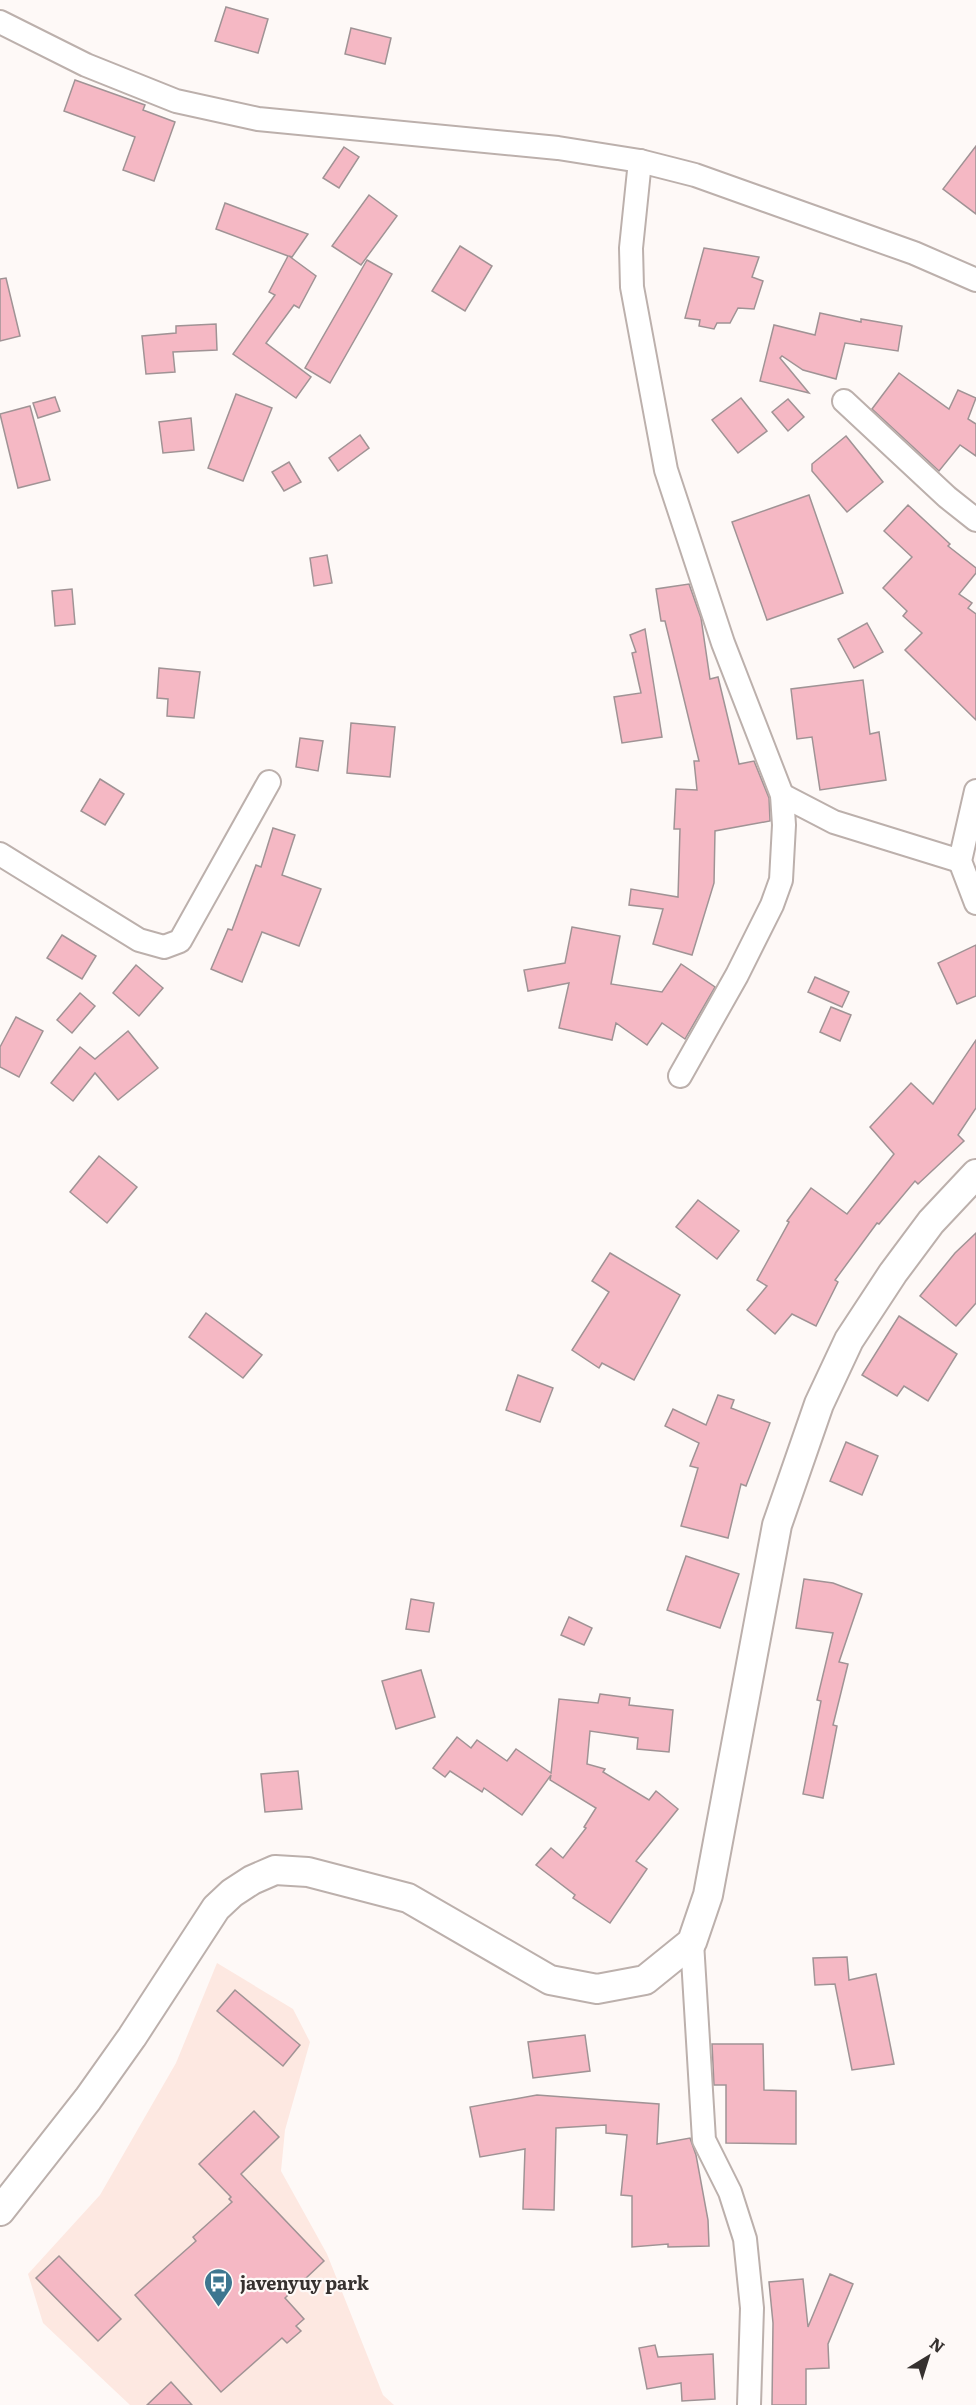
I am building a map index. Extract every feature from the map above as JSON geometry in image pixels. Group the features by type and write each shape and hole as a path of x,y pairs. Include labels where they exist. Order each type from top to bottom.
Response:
{"main road":[{"path":"0,2211 113,2064 216,1908 238,1889 275,1870 308,1872 408,1898 550,1980 597,1989 645,1980 692,1942 708,1895 777,1525 819,1404 849,1340 893,1273 931,1222 976,1174"}],"street":[{"path":"0,22 86,65 176,101 258,119 558,148 640,160 695,175 750,194 914,253 976,280"},
{"path":"640,160 631,249 632,287 666,470 723,643 782,795 784,825 781,880 772,905 737,975 680,1076"},
{"path":"844,401 947,497 976,520"},
{"path":"0,854 139,940 164,947 180,941 269,782"},
{"path":"976,791 960,861 976,903"},
{"path":"782,795 834,822 960,861"},
{"path":"692,1942 704,2140 730,2192 745,2239 752,2308 749,2405"}],"shaded area":[{"path":"217,1963 293,2009 310,2042 285,2130 281,2171 327,2254 383,2395 394,2405 130,2405 43,2323 28,2274 100,2195 176,2063"}],"building":[{"path":"226,7 268,19 258,53 215,41"},
{"path":"351,28 391,38 385,64 345,54"},
{"path":"75,80 145,105 143,110 175,122 154,181 123,170 135,137 64,111"},
{"path":"976,146 976,214 943,189"},
{"path":"344,147 359,157 339,188 323,178"},
{"path":"369,195 397,216 361,265 332,246"},
{"path":"225,203 308,234 292,257 289,256 316,276 299,308 294,305 266,343 311,377 296,398 233,354 275,295 269,292 288,256 216,229"},
{"path":"460,246 492,266 465,311 432,291"},
{"path":"704,248 759,257 752,277 763,281 754,309 738,308 730,323 717,323 714,329 699,326 700,320 685,318"},
{"path":"367,260 392,274 330,383 305,368"},
{"path":"6,278 20,336 0,341 0,279"},
{"path":"820,313 861,322 861,319 902,326 898,351 845,343 836,379 803,370 782,356 780,358 809,393 760,381 774,325 815,335"},
{"path":"216,324 217,350 173,352 175,372 146,374 142,336 176,333 176,326"},
{"path":"899,373 949,409 958,390 976,398 968,419 976,424 976,456 960,445 939,471 872,409"},
{"path":"236,394 272,408 243,481 208,468"},
{"path":"55,397 60,411 38,418 33,403"},
{"path":"741,398 767,431 738,453 712,420"},
{"path":"788,399 804,417 788,431 772,412"},
{"path":"30,406 50,480 18,488 0,414"},
{"path":"191,418 194,450 163,453 159,422"},
{"path":"360,435 369,448 338,471 329,458"},
{"path":"846,436 883,482 847,512 812,471 812,464"},
{"path":"289,462 301,482 284,491 272,472"},
{"path":"809,495 843,593 767,620 732,522"},
{"path":"908,505 950,544 948,546 976,568 976,573 959,594 972,603 968,608 976,614 976,720 905,650 922,633 903,616 907,611 883,588 912,557 884,531"},
{"path":"327,555 332,583 314,586 310,558"},
{"path":"689,584 701,618 710,679 718,677 739,764 754,761 769,798 770,821 715,831 714,883 692,955 653,944 663,909 629,905 631,889 678,897 680,829 674,829 676,789 697,790 694,761 699,761 665,621 661,621 656,589"},
{"path":"72,589 75,624 55,626 52,591"},
{"path":"867,623 883,652 854,668 838,639"},
{"path":"645,629 662,737 622,743 614,697 641,693 632,653 636,652 630,635"},
{"path":"159,668 200,672 194,718 167,716 168,699 157,698"},
{"path":"863,680 870,734 879,732 886,780 820,790 812,737 797,739 791,689"},
{"path":"351,723 395,727 390,777 347,773"},
{"path":"300,738 323,741 318,771 296,767"},
{"path":"100,779 124,794 105,825 81,811"},
{"path":"273,828 295,835 282,875 321,889 299,946 262,932 242,982 211,969 228,929 232,930 256,865 261,867"},
{"path":"572,927 620,936 611,984 662,992 681,964 715,987 685,1039 662,1023 647,1045 616,1023 612,1040 559,1028 569,983 528,991 524,970 565,963"},
{"path":"62,935 96,956 82,979 47,958"},
{"path":"976,945 976,996 957,1004 938,963"},
{"path":"136,965 163,988 139,1016 113,993"},
{"path":"815,977 849,992 842,1007 808,992"},
{"path":"80,993 95,1006 72,1033 57,1020"},
{"path":"831,1007 851,1015 840,1041 820,1032"},
{"path":"16,1017 43,1031 19,1077 0,1067 0,1047"},
{"path":"128,1031 158,1068 118,1100 95,1073 73,1101 51,1083 80,1047 95,1059"},
{"path":"976,1040 976,1108 958,1135 964,1141 918,1184 915,1181 879,1224 877,1223 835,1280 838,1282 816,1326 792,1314 775,1334 747,1310 767,1286 757,1280 789,1222 787,1221 811,1188 847,1214 894,1154 870,1127 911,1083 933,1104"},
{"path":"99,1156 137,1187 107,1223 70,1192"},
{"path":"698,1200 739,1231 717,1259 676,1227"},
{"path":"976,1233 976,1303 956,1326 920,1296 955,1253"},
{"path":"610,1253 680,1295 634,1380 602,1363 599,1368 572,1350 609,1292 592,1281"},
{"path":"206,1313 262,1355 243,1378 189,1337"},
{"path":"899,1316 957,1354 928,1401 904,1386 897,1396 862,1375"},
{"path":"518,1375 553,1388 540,1422 506,1410"},
{"path":"718,1395 734,1400 731,1408 770,1423 746,1486 741,1484 728,1538 681,1526 698,1468 690,1466 699,1443 665,1426 673,1409 706,1425"},
{"path":"846,1442 878,1456 862,1495 830,1481"},
{"path":"686,1556 739,1574 720,1628 667,1610"},
{"path":"804,1579 833,1583 862,1594 839,1662 848,1664 833,1725 837,1726 823,1798 803,1794 821,1701 817,1700 833,1633 796,1628"},
{"path":"411,1599 434,1603 429,1632 406,1629"},
{"path":"569,1617 592,1628 584,1645 561,1635"},
{"path":"421,1670 435,1717 396,1729 382,1681"},
{"path":"600,1694 630,1698 629,1705 673,1710 669,1752 637,1749 638,1738 590,1731 587,1764 605,1769 603,1772 649,1800 656,1791 678,1809 636,1861 647,1869 610,1923 573,1898 575,1895 536,1865 551,1848 563,1858 586,1828 584,1827 596,1808 550,1780 551,1775 522,1815 484,1788 482,1792 450,1771 445,1777 433,1768 457,1737 471,1748 477,1740 507,1761 516,1749 551,1773 559,1699 598,1703"},
{"path":"298,1771 302,1809 265,1812 261,1774"},
{"path":"847,1957 849,1980 876,1974 894,2064 852,2070 835,1984 815,1985 813,1958"},
{"path":"235,1990 300,2045 283,2066 217,2011"},
{"path":"585,2035 590,2071 533,2078 528,2042"},
{"path":"712,2044 763,2044 764,2090 796,2091 796,2144 726,2143 726,2085 714,2085"},
{"path":"537,2095 659,2104 657,2144 690,2138 696,2155 708,2220 709,2246 668,2247 668,2244 632,2247 632,2196 621,2195 627,2135 606,2133 606,2125 556,2128 554,2210 523,2209 525,2149 480,2157 470,2107"},
{"name":"javenyuy park","path":"254,2111 279,2137 241,2174 324,2261 285,2298 304,2319 296,2326 301,2331 287,2343 282,2338 221,2392 135,2295 196,2241 193,2237 232,2202 229,2199 231,2197 199,2164"},
{"path":"59,2256 121,2319 98,2341 36,2278"},
{"path":"830,2274 853,2284 828,2344 829,2368 806,2369 806,2405 772,2405 773,2323 769,2282 803,2279 808,2327"},
{"path":"655,2345 658,2357 713,2354 715,2399 682,2401 681,2383 647,2389 639,2348"},
{"path":"171,2382 192,2405 147,2405"}],"place":[{"name":"javenyuy park","path":"219,2308"}]}
